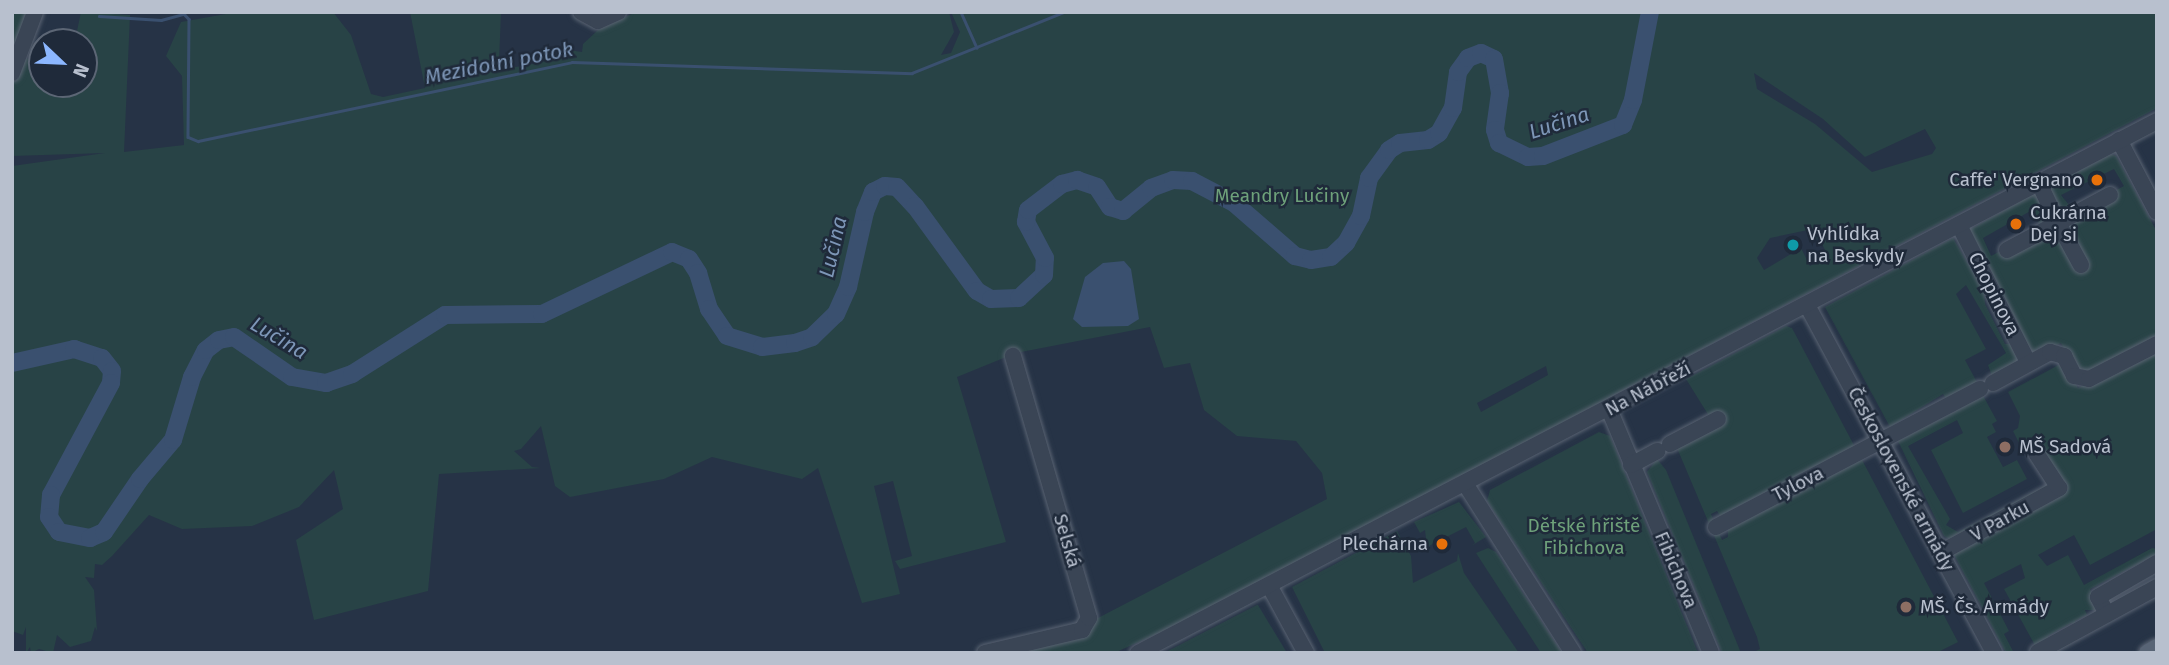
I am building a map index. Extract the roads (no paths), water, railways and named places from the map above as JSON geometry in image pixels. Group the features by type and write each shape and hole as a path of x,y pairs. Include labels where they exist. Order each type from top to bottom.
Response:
{"main road":[{"path":"2148,653 2157,648"}],"street":[{"path":"12,73 35,12"},
{"path":"581,12 598,21 618,12"},
{"name":"Na Nábřeží","path":"1138,653 1466,485 2157,121"},
{"path":"2119,140 2157,212"},
{"path":"2039,183 2081,265"},
{"path":"2007,250 2110,195"},
{"name":"Chopinova","path":"1959,225 2028,362"},
{"name":"Československé armády","path":"1807,305 1994,653"},
{"name":"Tylova","path":"1716,527 2028,362 2057,352 2074,376 2089,379 2157,344"},
{"name":"Selská","path":"985,653 1082,630 1089,618 1013,356"},
{"name":"Fibichova","path":"1609,409 1711,653"},
{"path":"1632,465 1718,419"},
{"name":"V Parku","path":"1940,553 2059,488 2036,453"},
{"path":"1466,485 1573,653"},
{"path":"2107,614 2098,597 2157,563"},
{"path":"1270,587 1306,653"},
{"path":"2038,652 2157,587"}],"water":[{"path":"1124,261 1131,269 1139,319 1128,326 1082,327 1073,319 1085,277 1103,263"}],"waterway":[{"path":"961,12 977,48"},
{"name":"Mezidolní potok","path":"99,16 161,20 184,14 189,19 188,137 198,141 572,62 912,73 1064,12"},
{"name":"Lučina","path":"12,363 74,349 102,358 112,371 111,383 51,495 49,517 59,532 90,538 104,532 140,479 173,440 192,377 206,350 219,340 234,337 292,377 326,383 352,374 445,315 542,314 672,252 689,259 698,273 709,309 727,336 762,347 795,343 812,337 836,314 848,287 865,212 873,192 885,186 897,187 915,206 977,291 991,299 1019,298 1044,275 1045,258 1026,222 1028,210 1062,184 1077,180 1097,187 1110,207 1123,211 1151,188 1173,180 1192,181 1234,203 1295,256 1311,260 1331,257 1346,243 1361,216 1369,178 1389,150 1400,143 1428,140 1439,133 1453,108 1458,72 1468,58 1481,53 1494,59 1500,93 1495,130 1499,143 1528,157 1543,156 1623,125 1633,100 1650,12"}],"place":[{"name":"Caffe' Vergnano","path":"2097,180"},
{"name":"Cukrárna Dej si","path":"2016,224"},
{"name":"Vyhlídka na Beskydy","path":"1793,245"},
{"name":"MŠ Sadová","path":"2005,447"},
{"name":"Plechárna","path":"1442,544"},
{"name":"MŠ. Čs. Armády","path":"1906,607"}],"park label":[{"name":"Meandry Lučiny","path":"1282,196"},
{"name":"Dětské hřiště Fibichova","path":"1584,537"}]}
